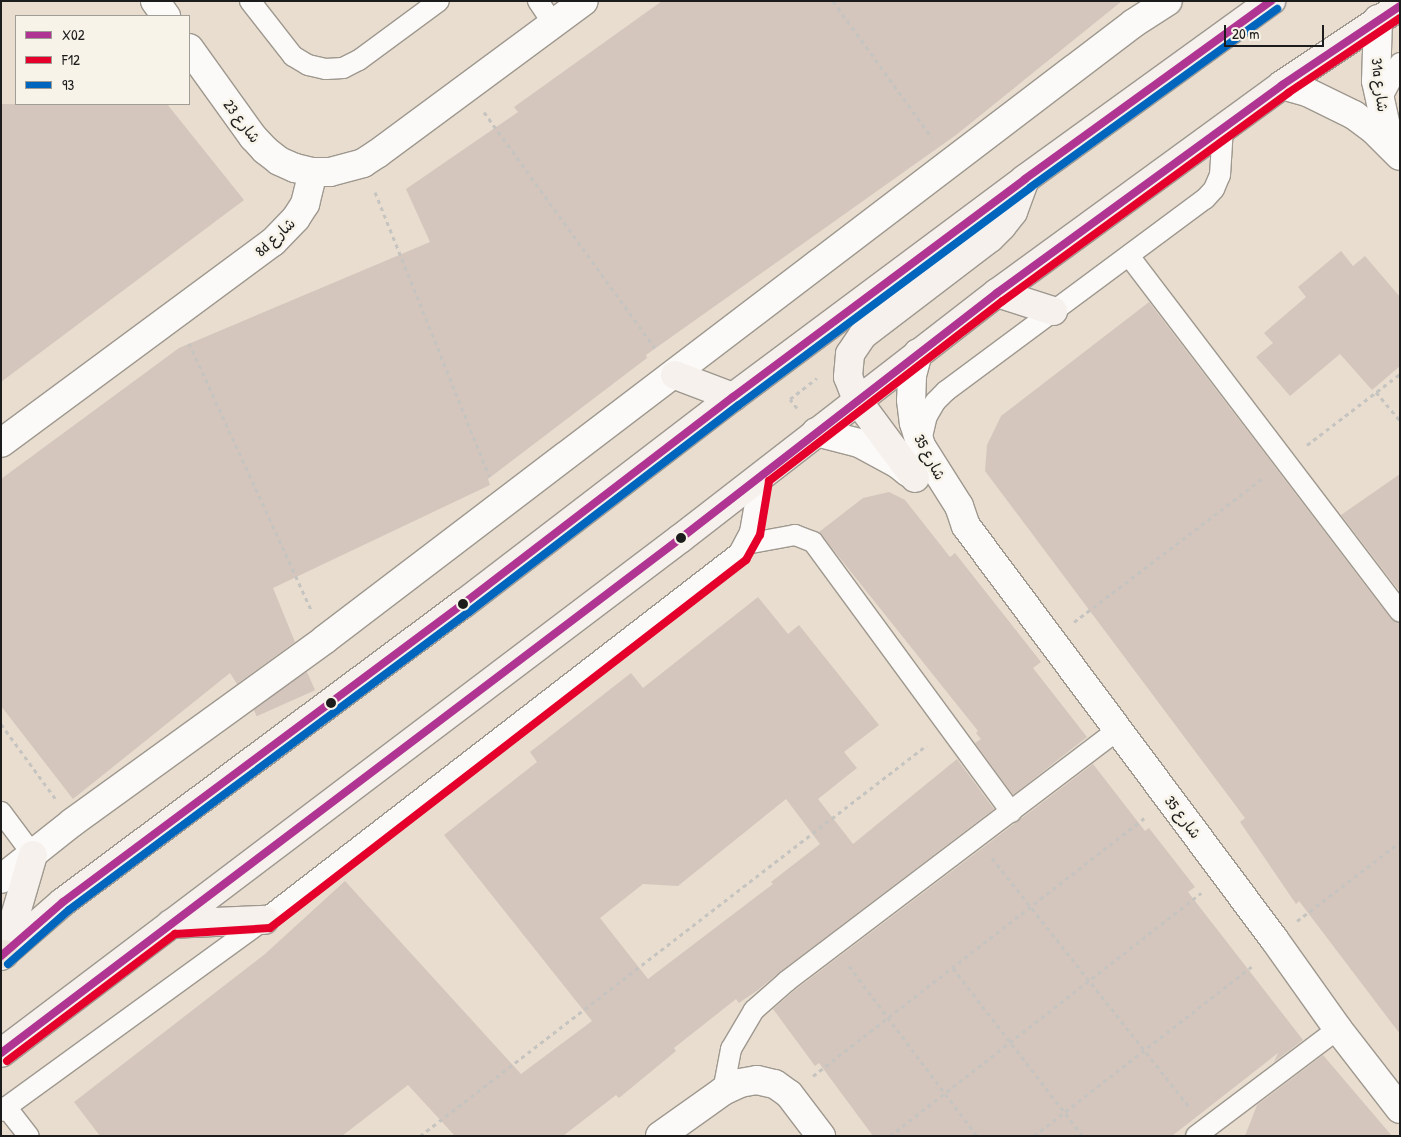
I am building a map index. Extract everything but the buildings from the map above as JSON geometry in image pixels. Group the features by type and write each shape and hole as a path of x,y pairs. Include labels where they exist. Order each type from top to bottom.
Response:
{"main road":[{"path":"2,954 63,902 455,610 733,397 1025,179 1271,1"},
{"path":"1,1053 673,544 997,293 1223,127 1389,13"},
{"path":"915,478 850,388 847,371 850,354 855,344 863,335 990,238 1002,226 1013,212 1025,179"},
{"path":"997,293 1053,312"},
{"path":"675,375 733,397"},
{"path":"2,954 33,855"},
{"path":"171,924 264,920"}],"street":[{"path":"155,1 165,15"},
{"path":"312,172 347,169 363,163 466,87 546,12 584,1"},
{"path":"1,879 73,822 324,640 675,375 1134,23 1168,1"},
{"name":"31a شارع","path":"1389,13 1375,60 1380,101 1397,153"},
{"name":"شارع 23","path":"190,49 265,150 279,161 312,172"},
{"name":"31a شارع","path":"1282,85 1307,92 1354,115 1397,153"},
{"name":"8d شارع","path":"1,443 176,315 286,230 304,204 312,172"},
{"name":"شارع 35","path":"918,353 912,376 911,400 914,423 921,446 959,506 966,526 1226,874 1338,1029 1400,1109"},
{"name":"شارع 35","path":"816,432 860,442 898,464 915,478 952,517 966,526"},
{"path":"660,1136 723,1091 740,1083 758,1080 775,1084 789,1094 821,1136"}],"lane":[{"path":"250,1 293,56 308,65 326,69 343,68 359,60 439,1"},
{"path":"1380,101 1400,63"},
{"path":"921,446 922,430 927,416 935,402 946,391 1205,200 1214,189 1222,162 1223,127"},
{"path":"1129,256 1400,612"},
{"path":"29,1136 4,1109 264,920 731,560 746,544 753,519 760,475"},
{"path":"746,544 795,535 813,542 1011,812"},
{"path":"723,1091 731,1049 754,1010 787,981 1118,730"},
{"path":"1,812 33,855"},
{"path":"1201,1132 1338,1029"}],"path":[{"path":"833,1 950,163"},
{"path":"466,87 675,375"},
{"path":"363,163 501,505"},
{"path":"176,315 324,640"},
{"path":"1051,640 1400,374"},
{"path":"1376,392 1400,421"},
{"path":"1,724 73,822"},
{"path":"420,1136 950,728"},
{"path":"789,1094 1169,799"},
{"path":"976,838 1145,1050 1201,1132"},
{"path":"1034,1136 1145,1050 1400,842"},
{"path":"890,1136 1226,874"},
{"path":"834,946 976,1136"},
{"path":"953,968 1083,1136"}],"transit line":[{"name":"X02","path":"1,956 63,902 463,604 733,397 1025,179 1271,1"},
{"name":"X02","path":"1,1053 681,538 997,293 1282,85 1400,6"},
{"name":"93","path":"8,964 69,910 469,612 739,405 1031,187 1277,9"},
{"name":"F12","path":"7,1061 175,934 270,928 746,560 760,535 769,481 1003,301 1288,93 1400,18"}]}
